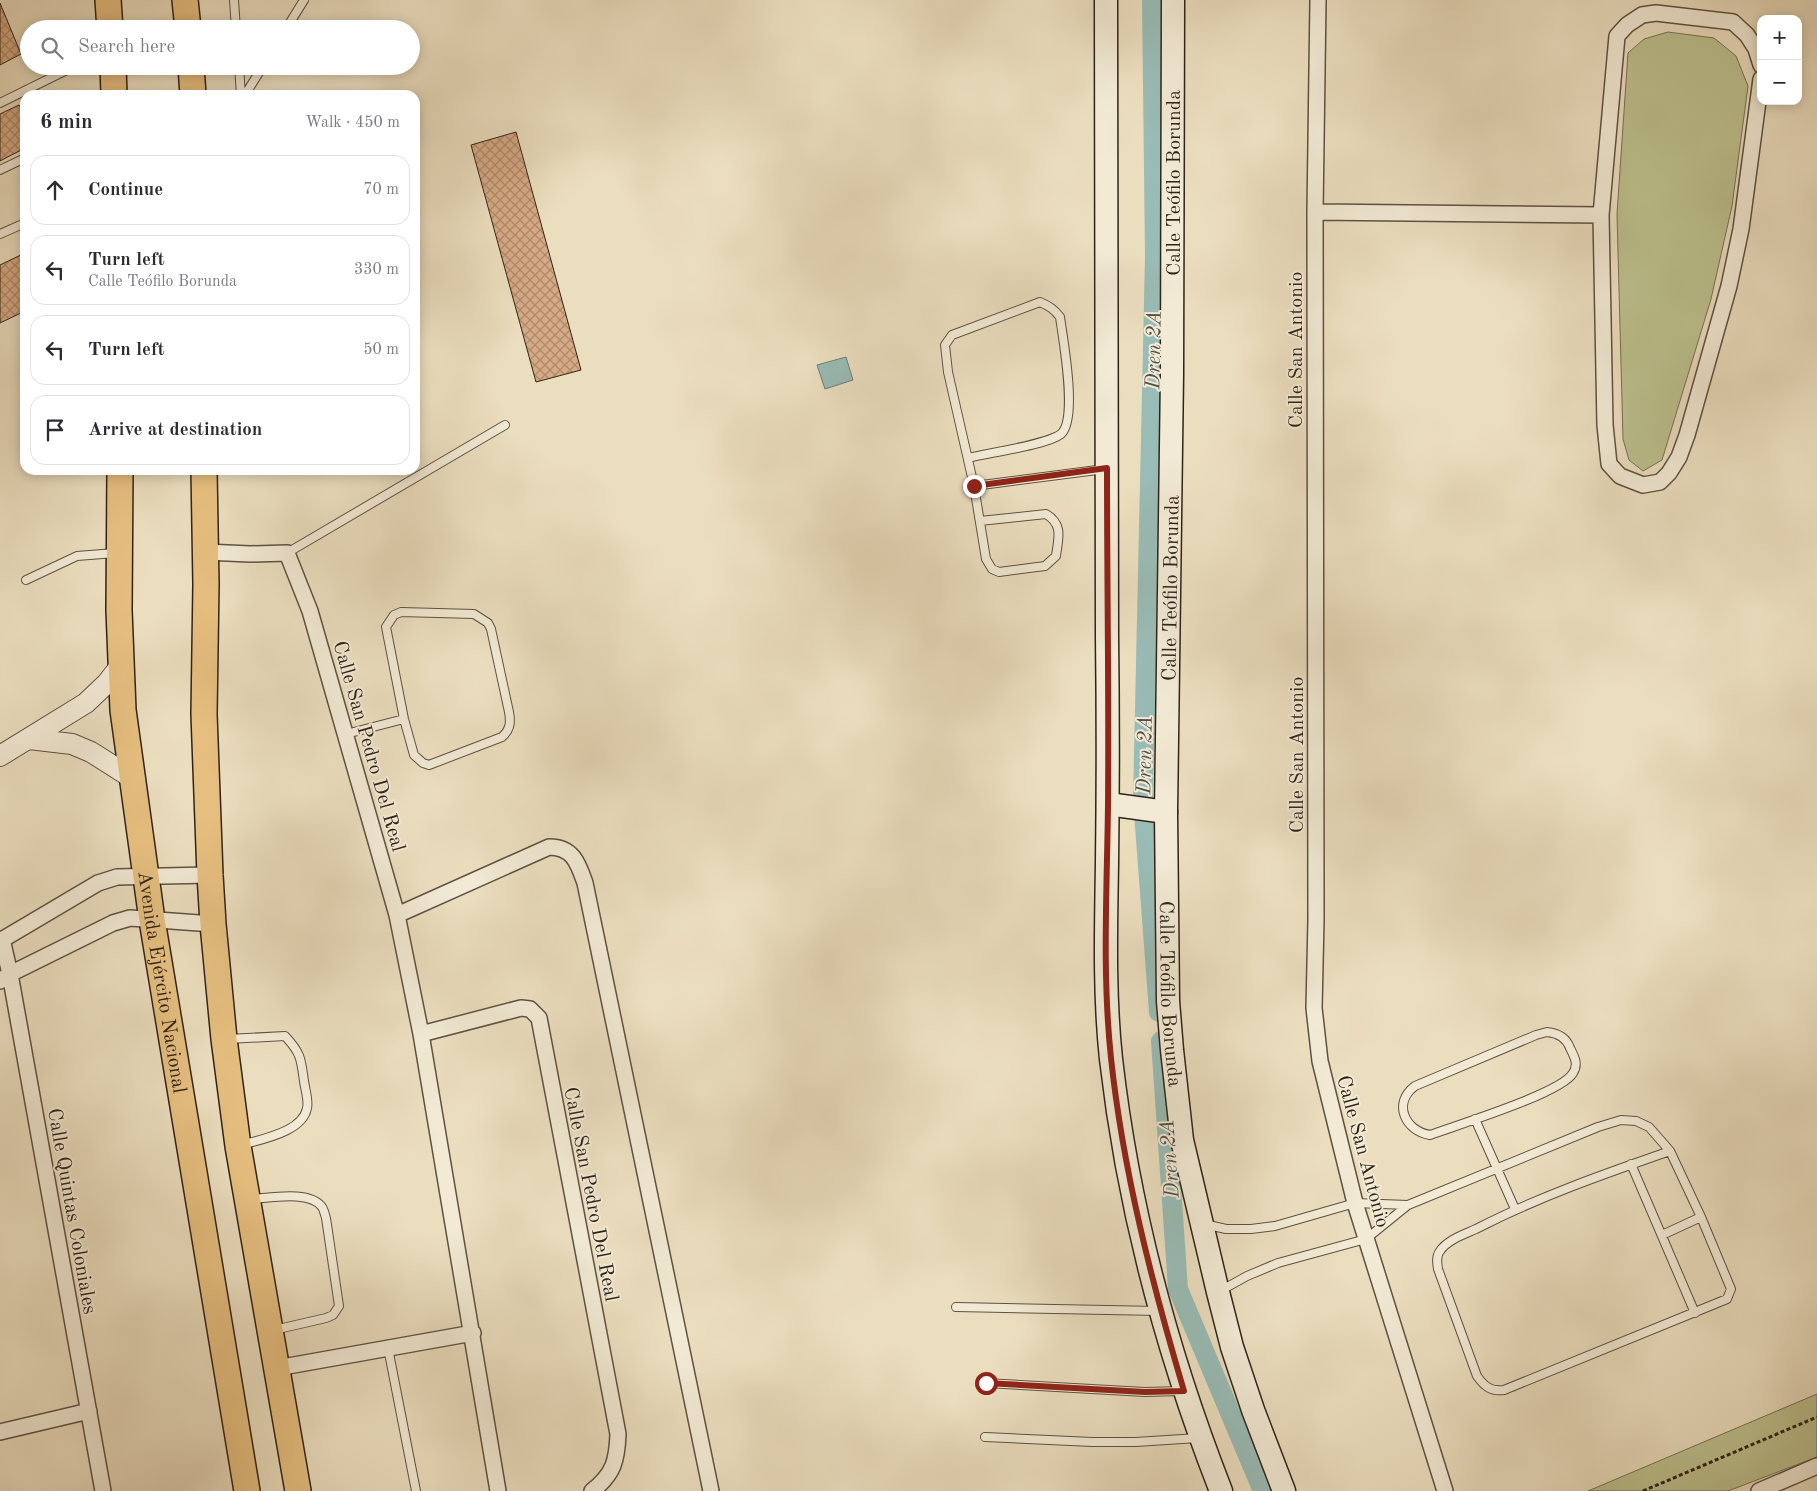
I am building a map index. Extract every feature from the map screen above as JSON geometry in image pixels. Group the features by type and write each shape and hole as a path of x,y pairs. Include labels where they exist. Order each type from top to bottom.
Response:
{"main road":[{"path":"108,0 109,20"},
{"path":"185,0 187,20"},
{"path":"1106,0 1107,468 1114,805 1106,953 1111,1059 1136,1209 1161,1312 1184,1391 1221,1491"},
{"name":"Calle Teófilo Borunda","path":"1173,0 1172,384 1160,811 1168,1001 1182,1140 1232,1347 1253,1410 1284,1491"},
{"path":"113,75 114,90"},
{"path":"192,75 193,90"},
{"name":"Avenida Ejército Nacional","path":"120,475 119,610 123,710 152,920 247,1491"},
{"path":"204,475 206,584 204,714 213,924 224,1040 238,1146 298,1491"},
{"path":"1114,805 1160,811"}],"street":[{"name":"Calle San Antonio","path":"1318,0 1315,212 1316,920 1314,1008 1320,1061 1366,1239 1445,1491"},
{"path":"1758,105 1742,221 1729,286 1684,442 1679,457 1669,473 1660,482 1643,485 1620,476 1609,464 1605,425 1601,215 1618,36 1627,25 1642,14 1656,12 1733,22 1747,35 1756,48 1760,60"},
{"path":"1315,212 1601,215"},
{"path":"205,552 287,553"},
{"name":"Calle San Pedro Del Real","path":"287,553 310,611 396,915 421,1034 473,1333 498,1491"},
{"path":"0,756 86,703 107,684 122,665"},
{"path":"29,739 72,744 91,752 132,778"},
{"path":"396,915 549,847 560,847 568,850 580,869 587,892 636,1124 711,1491"},
{"path":"1,940 98,883 117,877 210,875"},
{"path":"5,978 112,923 130,918 213,924"},
{"name":"Calle Quintas Coloniales","path":"1,940 5,978 103,1491"},
{"name":"Calle San Pedro Del Real","path":"421,1034 521,1008 530,1009 538,1018 618,1434 617,1456 610,1474 592,1491"},
{"path":"277,1368 473,1333"},
{"path":"0,1432 89,1411"},
{"path":"1759,1491 1817,1466"}],"lane":[{"path":"234,0 235,20"},
{"path":"292,20 304,0"},
{"path":"26,90 57,75"},
{"path":"240,75 241,90"},
{"path":"248,90 257,75"},
{"path":"0,103 20,93"},
{"path":"0,170 20,160"},
{"path":"0,234 20,225"},
{"path":"968,458 1043,441 1062,433 1067,426 1069,416 1068,376 1060,317 1048,305 1040,302 952,335 948,338 945,345 948,372 974,486 986,559 992,569 1000,572 1045,566 1056,556 1059,532 1057,523 1046,514 980,521"},
{"path":"420,475 505,425"},
{"path":"974,486 1107,468"},
{"path":"287,553 420,475"},
{"path":"26,580 77,556 120,553"},
{"path":"401,612 474,614 488,623 491,629 509,712 510,726 507,733 502,737 429,765 422,763 414,755 404,719 388,644 386,627 389,620 401,612"},
{"path":"346,734 404,719"},
{"path":"1547,1032 1563,1037 1569,1044 1576,1062 1574,1072 1567,1080 1543,1094 1475,1119 1430,1135 1421,1134 1412,1128 1406,1119 1403,1099 1407,1092 1415,1086 1536,1034 1547,1032"},
{"path":"224,1040 285,1036 293,1044 301,1057 307,1108 300,1121 286,1132 238,1146"},
{"path":"1475,1119 1515,1209"},
{"path":"1218,1292 1247,1276 1278,1263 1366,1239 1408,1205 1496,1167 1598,1127 1621,1120 1636,1121 1649,1127 1670,1151 1701,1217 1731,1289 1727,1299 1504,1390 1489,1389 1477,1376 1438,1269 1437,1258 1440,1251 1450,1242 1515,1209 1670,1151"},
{"path":"1631,1164 1695,1312"},
{"path":"246,1199 305,1197 315,1201 322,1207 326,1218 339,1306 333,1315 326,1318 270,1332"},
{"path":"1202,1224 1251,1230 1276,1226 1356,1202 1408,1205"},
{"path":"1662,1235 1701,1217"},
{"path":"956,1307 1161,1312"},
{"path":"388,1348 416,1491"},
{"path":"986,1383 1145,1392 1184,1391"},
{"path":"985,1437 1136,1442 1200,1437"}],"path":[{"path":"1643,1491 1817,1418"}],"green space":[{"path":"1668,32 1714,38 1736,56 1748,86 1732,206 1711,299 1662,460 1643,471 1629,460 1623,439 1617,214 1628,53 1644,39"},
{"path":"1817,1394 1817,1457 1728,1491 1588,1491"}],"water":[{"path":"846,357 853,380 825,389 817,365"}],"building":[{"path":"0,3 20,55 0,65"},
{"path":"19,105 20,107 20,151 0,161 0,114"},
{"path":"516,132 581,370 536,382 471,145"},
{"path":"20,255 20,313 0,323 0,265"}],"waterway":[{"name":"Dren 2A","path":"1152,0 1155,257 1143,799 1159,1012"},
{"name":"Dren 2A","path":"1161,1041 1178,1289 1263,1491"}],"route":[{"path":"974,486 1107,468 1108,804 1106,953 1111,1059 1136,1209 1161,1312 1184,1391 1145,1392 986,1383"}]}
